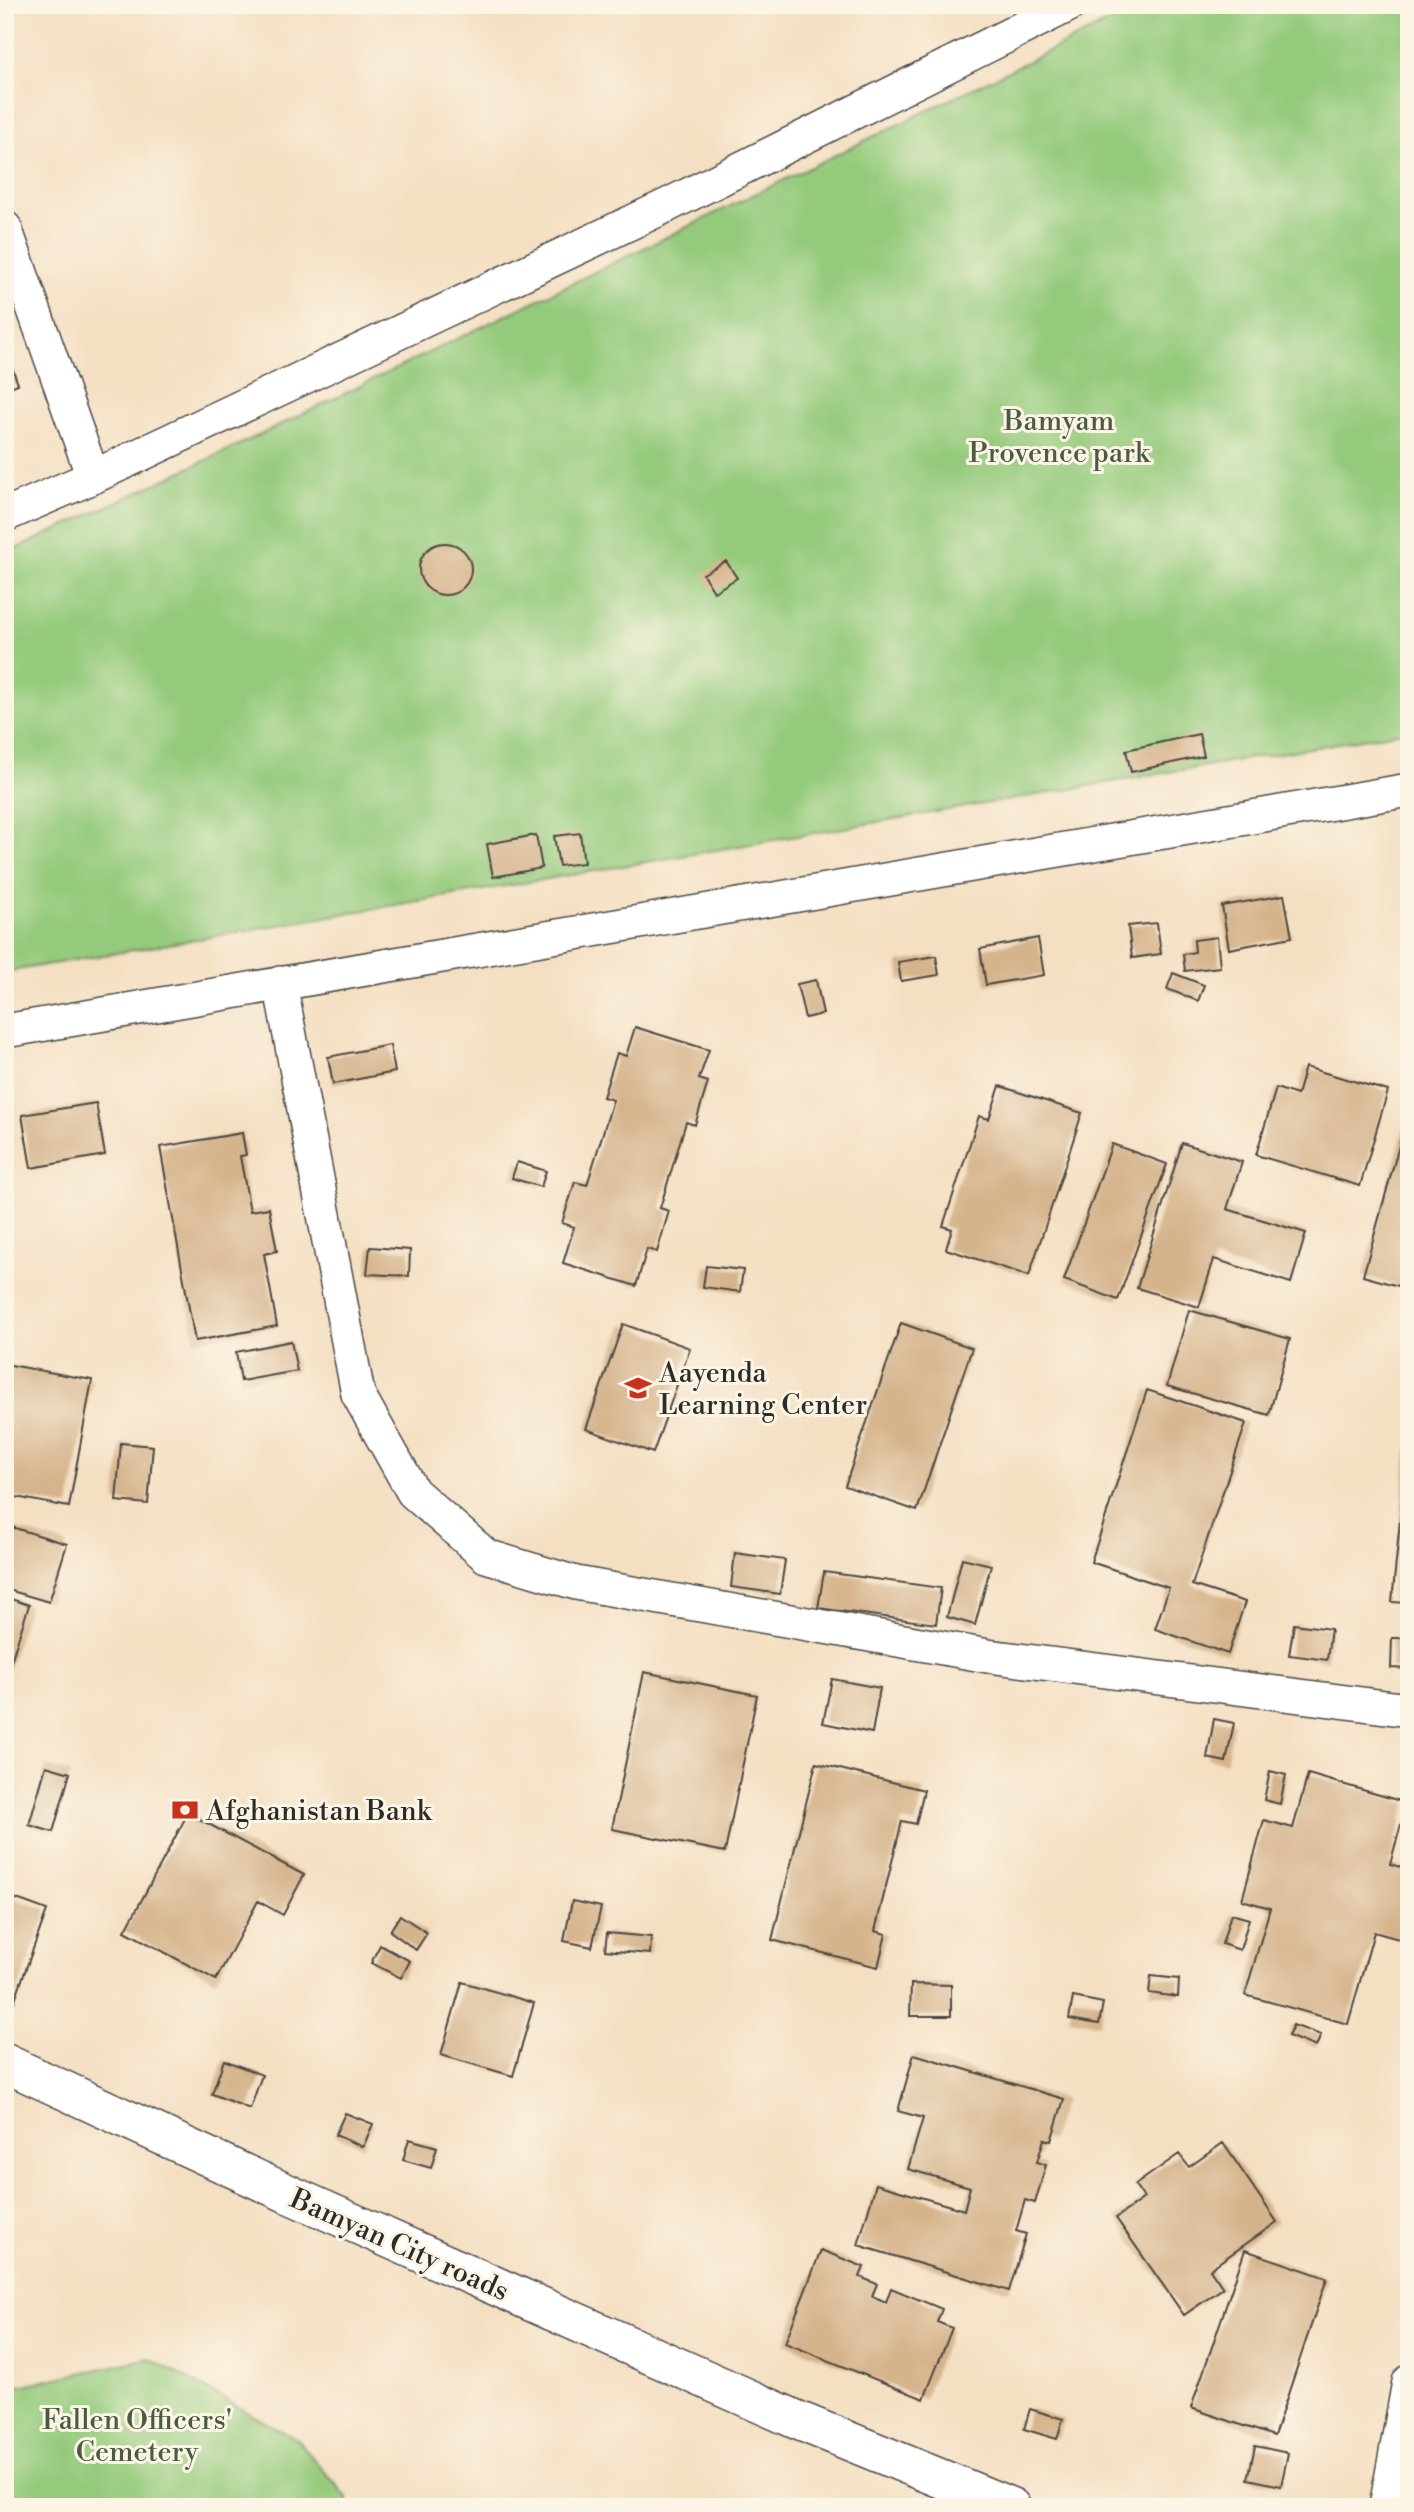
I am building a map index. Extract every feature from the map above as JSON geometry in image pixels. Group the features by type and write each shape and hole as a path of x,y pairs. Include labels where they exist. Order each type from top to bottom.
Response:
{"street":[{"path":"5,515 93,477 668,205 1069,5"},
{"path":"5,228 93,477"},
{"path":"5,1031 1409,790"},
{"path":"280,983 358,1394 412,1492 486,1556 576,1583 988,1656 1409,1710"},
{"name":"Bamyan City roads","path":"5,2063 293,2196 797,2420 1011,2507"},
{"path":"1386,2507 1409,2382"}],"green space":[{"name":"Bamyam Provence park","path":"1144,5 1409,5 1409,731 5,972 5,554 247,441"},
{"name":"Fallen Officers' Cemetery","path":"150,2358 296,2439 347,2497 349,2507 5,2507 5,2389"}],"building":[{"path":"5,348 18,384 5,389"},
{"path":"445,543 455,545 463,551 469,559 469,579 463,587 455,593 445,595 435,593 427,587 421,579 419,569 421,559 427,551 435,545"},
{"path":"726,561 737,578 714,592 703,574"},
{"path":"1199,734 1204,756 1131,772 1126,750"},
{"path":"580,833 584,863 559,866 554,836"},
{"path":"536,835 542,868 493,877 487,844"},
{"path":"1284,895 1292,937 1229,949 1222,906"},
{"path":"1157,923 1161,954 1132,958 1128,926"},
{"path":"1217,937 1220,967 1185,971 1183,954 1195,952 1194,940"},
{"path":"1038,938 1044,975 986,985 980,949"},
{"path":"936,956 939,975 901,981 898,962"},
{"path":"1173,973 1204,985 1198,1001 1167,989"},
{"path":"816,980 823,1014 805,1018 797,984"},
{"path":"635,1027 709,1050 699,1079 708,1082 695,1125 686,1122 660,1208 669,1211 657,1252 647,1249 636,1286 563,1263 574,1227 562,1223 575,1182 587,1185 613,1100 603,1097 617,1053 626,1056"},
{"path":"390,1045 395,1072 333,1084 328,1057"},
{"path":"1305,1067 1388,1091 1360,1186 1256,1155 1276,1088 1297,1095"},
{"path":"1000,1086 1082,1113 1029,1276 946,1249 952,1229 943,1226 979,1116 989,1119"},
{"path":"96,1103 105,1155 31,1168 22,1115"},
{"path":"1409,1113 1409,1289 1363,1276"},
{"path":"242,1133 246,1155 240,1156 250,1211 269,1208 277,1251 264,1254 277,1326 195,1341 160,1147"},
{"path":"1182,1143 1242,1162 1227,1209 1306,1233 1291,1283 1214,1259 1199,1307 1137,1288"},
{"path":"1112,1144 1167,1164 1118,1300 1064,1280"},
{"path":"517,1162 546,1171 541,1187 512,1178"},
{"path":"370,1247 410,1250 409,1276 367,1274"},
{"path":"706,1266 743,1270 740,1292 703,1287"},
{"path":"1189,1310 1290,1339 1269,1415 1167,1386"},
{"path":"901,1323 972,1348 917,1511 845,1486"},
{"name":"Aayenda Learning Center","path":"623,1324 690,1348 653,1453 586,1429"},
{"path":"291,1341 297,1371 241,1381 236,1352"},
{"path":"5,1364 92,1380 69,1507 5,1495"},
{"path":"1147,1390 1246,1423 1192,1585 1245,1602 1228,1654 1155,1629 1169,1588 1091,1562"},
{"path":"121,1443 153,1446 148,1504 116,1501"},
{"path":"1409,1449 1409,1603 1392,1602"},
{"path":"5,1525 67,1544 49,1602 5,1589"},
{"path":"735,1553 785,1560 780,1594 731,1587"},
{"path":"962,1558 991,1565 975,1625 947,1617"},
{"path":"824,1572 941,1588 936,1624 818,1608"},
{"path":"5,1597 29,1605 6,1677 5,1677"},
{"path":"1294,1624 1331,1629 1327,1660 1289,1655"},
{"path":"1392,1638 1409,1638 1409,1669 1391,1668"},
{"path":"644,1672 757,1695 725,1852 612,1829"},
{"path":"832,1679 880,1688 872,1733 823,1723"},
{"path":"1214,1719 1234,1723 1226,1762 1207,1758"},
{"path":"816,1763 924,1790 916,1824 902,1821 875,1931 886,1934 878,1967 772,1940"},
{"path":"46,1766 70,1773 53,1832 29,1825"},
{"path":"1270,1771 1286,1775 1280,1804 1264,1800"},
{"path":"1308,1774 1407,1803 1390,1864 1409,1869 1409,1942 1374,1932 1348,2024 1245,1995 1270,1908 1242,1900 1264,1820 1293,1828"},
{"path":"188,1813 304,1875 283,1915 258,1901 216,1980 125,1931"},
{"path":"14,1898 47,1910 14,2002 5,1999 5,1923"},
{"path":"572,1901 601,1907 592,1947 564,1941"},
{"path":"1231,1914 1249,1919 1240,1950 1222,1944"},
{"path":"400,1915 427,1933 416,1950 390,1931"},
{"path":"607,1933 651,1937 650,1954 605,1950"},
{"path":"380,1945 410,1961 401,1978 371,1963"},
{"path":"1151,1976 1179,1979 1178,1997 1149,1993"},
{"path":"462,1982 534,2003 513,2076 441,2055"},
{"path":"911,1984 951,1985 951,2016 910,2016"},
{"path":"1073,1997 1103,2003 1099,2024 1069,2019"},
{"path":"1293,2025 1321,2035 1316,2047 1288,2036"},
{"path":"914,2054 1064,2099 1051,2141 1044,2139 1037,2162 1046,2165 1035,2203 1025,2200 1016,2231 1026,2234 1009,2291 858,2245 876,2184 964,2210 970,2187 908,2169 923,2118 898,2111"},
{"path":"224,2060 262,2075 250,2109 212,2094"},
{"path":"345,2113 373,2124 363,2147 335,2135"},
{"path":"409,2139 437,2147 431,2168 403,2160"},
{"path":"1223,2143 1277,2222 1210,2269 1223,2288 1184,2315 1116,2218 1144,2198 1135,2185 1179,2154 1189,2167"},
{"path":"821,2250 864,2267 860,2277 877,2284 872,2296 886,2302 891,2288 942,2309 937,2322 952,2328 924,2399 785,2343"},
{"path":"1245,2250 1327,2278 1274,2436 1191,2408"},
{"path":"1030,2409 1063,2419 1057,2439 1024,2429"},
{"path":"1255,2446 1288,2453 1281,2486 1248,2479"}],"place":[{"name":"Aayenda Learning Center","path":"638,1388"},
{"name":"Afghanistan Bank","path":"185,1810"}]}
